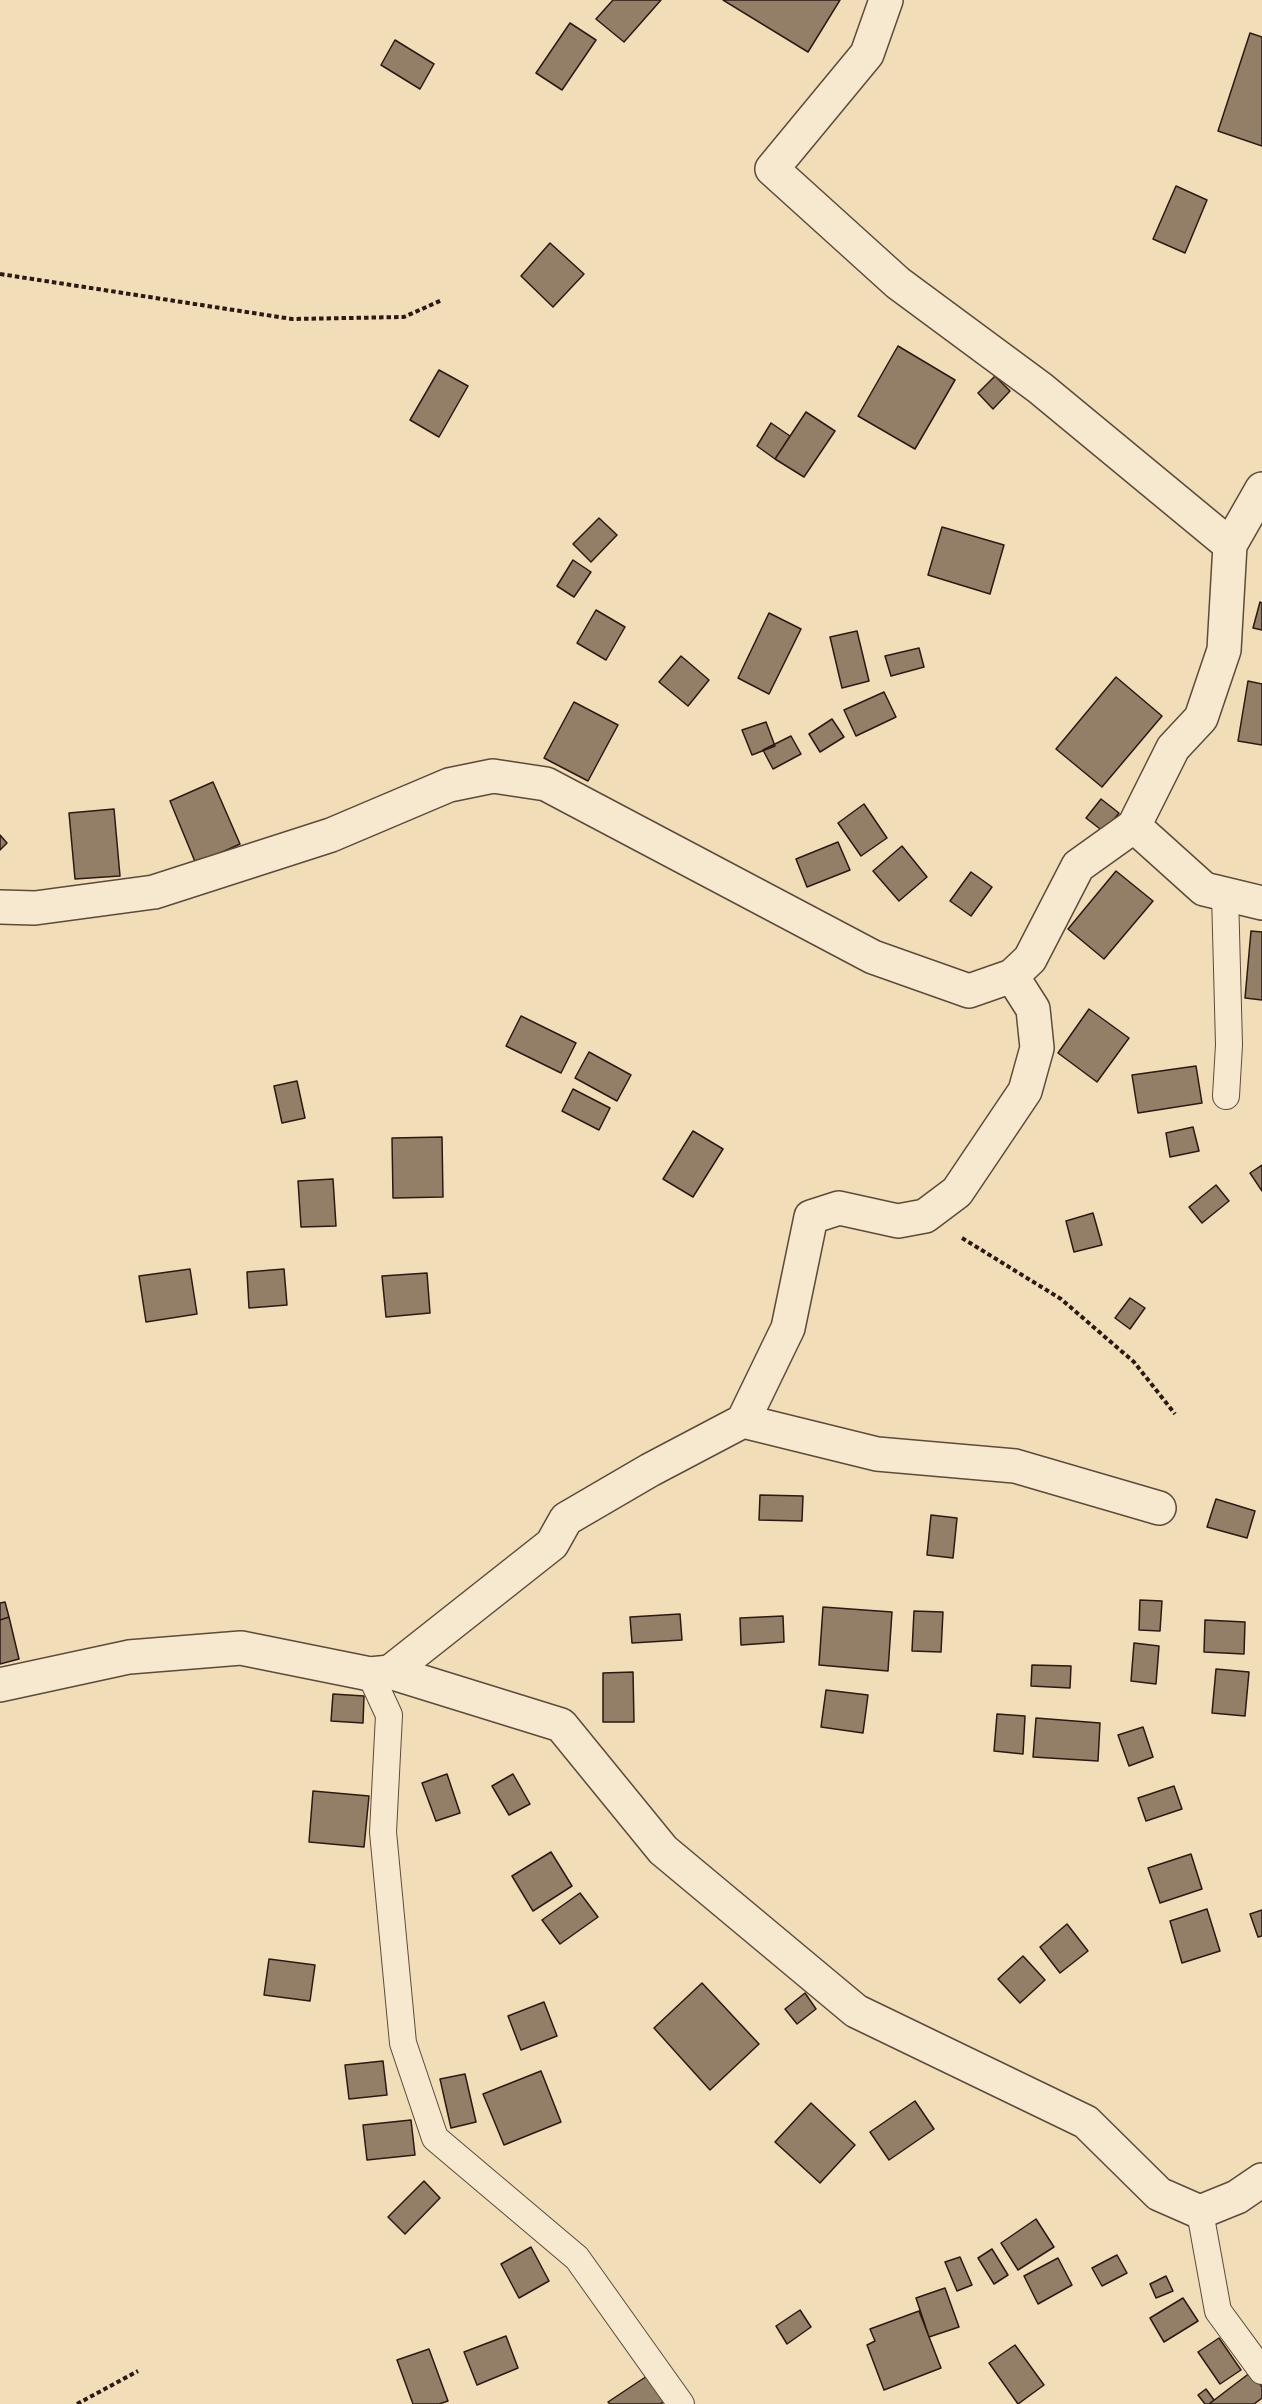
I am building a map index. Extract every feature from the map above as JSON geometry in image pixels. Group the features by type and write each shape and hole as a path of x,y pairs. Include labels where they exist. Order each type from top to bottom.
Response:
{"street":[{"path":"886,0 867,54 772,169 898,283 1041,388 1230,545"},
{"path":"0,907 34,908 154,892 331,835 449,785 493,776 546,784 873,957 969,991 1012,976 1030,959 1077,866 1134,826 1173,748 1201,718 1224,650 1230,545 1262,489"},
{"path":"1134,826 1204,889 1262,903"},
{"path":"380,1673 552,1544 566,1519 650,1470 743,1421 788,1328 811,1217 839,1208 898,1221 926,1216 957,1192 1025,1091 1037,1048 1033,1009 1012,976"},
{"path":"743,1421 877,1454 1015,1466 1159,1508"},
{"path":"0,1685 129,1657 241,1648 380,1673 561,1725 663,1850 856,2010 1086,2122 1160,2194 1200,2212 1237,2197 1262,2180"}],"lane":[{"path":"1225,894 1229,1045 1226,1096"},
{"path":"380,1673 389,1715 383,1832 403,2043 435,2138 576,2258 681,2404"},
{"path":"1200,2212 1218,2311 1262,2371"}],"path":[{"path":"0,274 292,319 404,317 442,300"},
{"path":"926,1216 1061,1299 1134,1362 1174,1414"},
{"path":"77,2404 138,2371"}],"building":[{"path":"613,0 661,0 624,42 596,19"},
{"path":"723,0 840,0 808,52"},
{"path":"570,23 596,40 562,90 536,73"},
{"path":"1250,33 1262,37 1262,146 1218,131"},
{"path":"395,40 434,64 420,89 381,65"},
{"path":"1176,186 1207,200 1185,253 1153,239"},
{"path":"550,243 584,274 553,307 521,276"},
{"path":"898,346 955,380 915,449 858,416"},
{"path":"439,370 468,386 439,437 410,420"},
{"path":"995,376 1010,391 993,409 978,393"},
{"path":"806,412 835,431 804,477 775,459"},
{"path":"771,423 790,436 775,459 757,446"},
{"path":"599,518 617,535 591,562 573,544"},
{"path":"942,527 1004,545 990,594 928,575"},
{"path":"573,560 591,572 574,597 557,586"},
{"path":"1260,602 1262,603 1262,630 1253,628"},
{"path":"596,610 625,627 606,660 577,643"},
{"path":"769,613 801,629 769,694 738,678"},
{"path":"857,631 869,681 842,688 830,637"},
{"path":"919,648 924,667 891,676 885,656"},
{"path":"681,656 709,680 688,706 659,682"},
{"path":"1116,677 1162,716 1102,787 1056,749"},
{"path":"1248,681 1262,684 1262,745 1238,741"},
{"path":"884,692 896,717 856,736 844,710"},
{"path":"574,702 618,725 588,781 544,758"},
{"path":"832,719 844,737 820,752 809,734"},
{"path":"766,722 775,746 752,755 742,730"},
{"path":"791,736 801,754 773,769 763,750"},
{"path":"213,782 240,844 196,864 170,801"},
{"path":"1101,799 1119,813 1104,832 1086,818"},
{"path":"864,804 887,838 861,856 838,823"},
{"path":"114,809 120,876 75,879 69,813"},
{"path":"0,835 7,843 0,850"},
{"path":"838,842 850,870 807,887 796,859"},
{"path":"902,846 927,877 899,901 873,871"},
{"path":"1116,871 1153,901 1104,959 1068,929"},
{"path":"971,872 992,887 971,916 950,901"},
{"path":"1251,931 1262,932 1262,1000 1245,998"},
{"path":"1089,1009 1129,1038 1097,1082 1058,1053"},
{"path":"521,1016 576,1043 561,1073 506,1046"},
{"path":"589,1052 631,1075 617,1101 575,1078"},
{"path":"1196,1066 1202,1103 1138,1113 1132,1075"},
{"path":"297,1081 305,1118 282,1123 274,1086"},
{"path":"573,1089 610,1108 599,1130 562,1111"},
{"path":"1193,1127 1199,1151 1170,1157 1166,1133"},
{"path":"693,1131 723,1149 693,1197 663,1179"},
{"path":"442,1137 443,1197 393,1198 392,1138"},
{"path":"1262,1165 1262,1191 1250,1173"},
{"path":"333,1179 336,1226 301,1227 298,1181"},
{"path":"1216,1185 1229,1201 1202,1223 1189,1207"},
{"path":"1093,1213 1102,1245 1074,1252 1066,1221"},
{"path":"190,1269 197,1314 146,1322 139,1276"},
{"path":"284,1269 287,1305 249,1308 247,1272"},
{"path":"427,1273 430,1313 386,1317 382,1276"},
{"path":"1130,1298 1145,1308 1130,1329 1115,1318"},
{"path":"760,1495 803,1496 802,1521 759,1520"},
{"path":"1216,1499 1255,1511 1247,1538 1207,1527"},
{"path":"931,1515 957,1518 953,1558 927,1555"},
{"path":"1140,1600 1162,1601 1160,1631 1139,1630"},
{"path":"5,1602 9,1617 0,1620 0,1603"},
{"path":"823,1607 892,1612 888,1671 819,1665"},
{"path":"914,1611 943,1612 941,1652 912,1651"},
{"path":"680,1614 682,1640 632,1643 630,1617"},
{"path":"783,1616 784,1642 741,1645 740,1618"},
{"path":"9,1617 19,1659 0,1664 0,1620"},
{"path":"1205,1620 1245,1622 1244,1654 1204,1652"},
{"path":"1134,1643 1159,1646 1156,1684 1131,1681"},
{"path":"1032,1665 1071,1666 1070,1688 1031,1686"},
{"path":"1216,1669 1249,1672 1245,1716 1212,1713"},
{"path":"633,1672 634,1722 603,1722 603,1673"},
{"path":"826,1690 868,1695 863,1733 821,1727"},
{"path":"333,1694 364,1696 363,1723 331,1721"},
{"path":"997,1714 1025,1716 1023,1754 994,1751"},
{"path":"1036,1718 1100,1723 1098,1761 1033,1757"},
{"path":"1143,1727 1153,1757 1129,1766 1118,1735"},
{"path":"447,1774 460,1813 436,1821 422,1783"},
{"path":"513,1774 530,1804 509,1815 492,1786"},
{"path":"1174,1786 1182,1809 1146,1821 1138,1798"},
{"path":"313,1791 369,1796 364,1847 309,1842"},
{"path":"551,1852 572,1886 533,1911 512,1876"},
{"path":"1191,1854 1202,1889 1160,1903 1148,1868"},
{"path":"580,1893 598,1917 560,1944 542,1920"},
{"path":"1207,1909 1220,1951 1182,1963 1170,1921"},
{"path":"1262,1910 1262,1936 1258,1937 1250,1914"},
{"path":"1067,1924 1088,1951 1060,1973 1040,1947"},
{"path":"1023,1956 1045,1980 1020,2003 998,1979"},
{"path":"269,1959 315,1965 310,2001 264,1995"},
{"path":"702,1983 759,2044 710,2090 654,2028"},
{"path":"805,1993 816,2009 797,2024 785,2009"},
{"path":"544,2002 557,2036 521,2050 508,2016"},
{"path":"383,2061 387,2095 349,2099 345,2065"},
{"path":"541,2071 561,2122 504,2145 483,2094"},
{"path":"465,2074 476,2122 451,2128 440,2079"},
{"path":"915,2101 934,2129 889,2160 870,2132"},
{"path":"811,2103 855,2145 820,2183 775,2142"},
{"path":"411,2120 415,2155 367,2160 363,2125"},
{"path":"424,2181 440,2198 405,2234 388,2217"},
{"path":"1036,2219 1054,2247 1018,2270 1001,2243"},
{"path":"531,2247 549,2281 519,2298 501,2264"},
{"path":"992,2249 1008,2275 994,2284 978,2258"},
{"path":"1117,2255 1127,2273 1102,2286 1092,2268"},
{"path":"960,2257 972,2285 957,2291 945,2262"},
{"path":"1058,2258 1072,2285 1038,2304 1024,2276"},
{"path":"1166,2276 1173,2291 1156,2298 1150,2284"},
{"path":"945,2288 959,2327 929,2337 916,2298"},
{"path":"1183,2298 1198,2321 1164,2342 1150,2318"},
{"path":"800,2310 811,2327 787,2344 776,2326"},
{"path":"919,2311 941,2368 884,2390 867,2345 875,2341 870,2329"},
{"path":"506,2336 518,2368 477,2385 464,2352"},
{"path":"1219,2338 1241,2370 1220,2384 1198,2352"},
{"path":"1015,2345 1044,2385 1018,2404 989,2363"},
{"path":"429,2349 448,2401 439,2404 413,2404 397,2360"},
{"path":"1251,2372 1262,2387 1262,2398 1254,2404 1209,2404"},
{"path":"647,2376 664,2402 660,2404 610,2404 608,2402"},
{"path":"1206,2389 1214,2400 1209,2404 1205,2404 1198,2395"}]}
